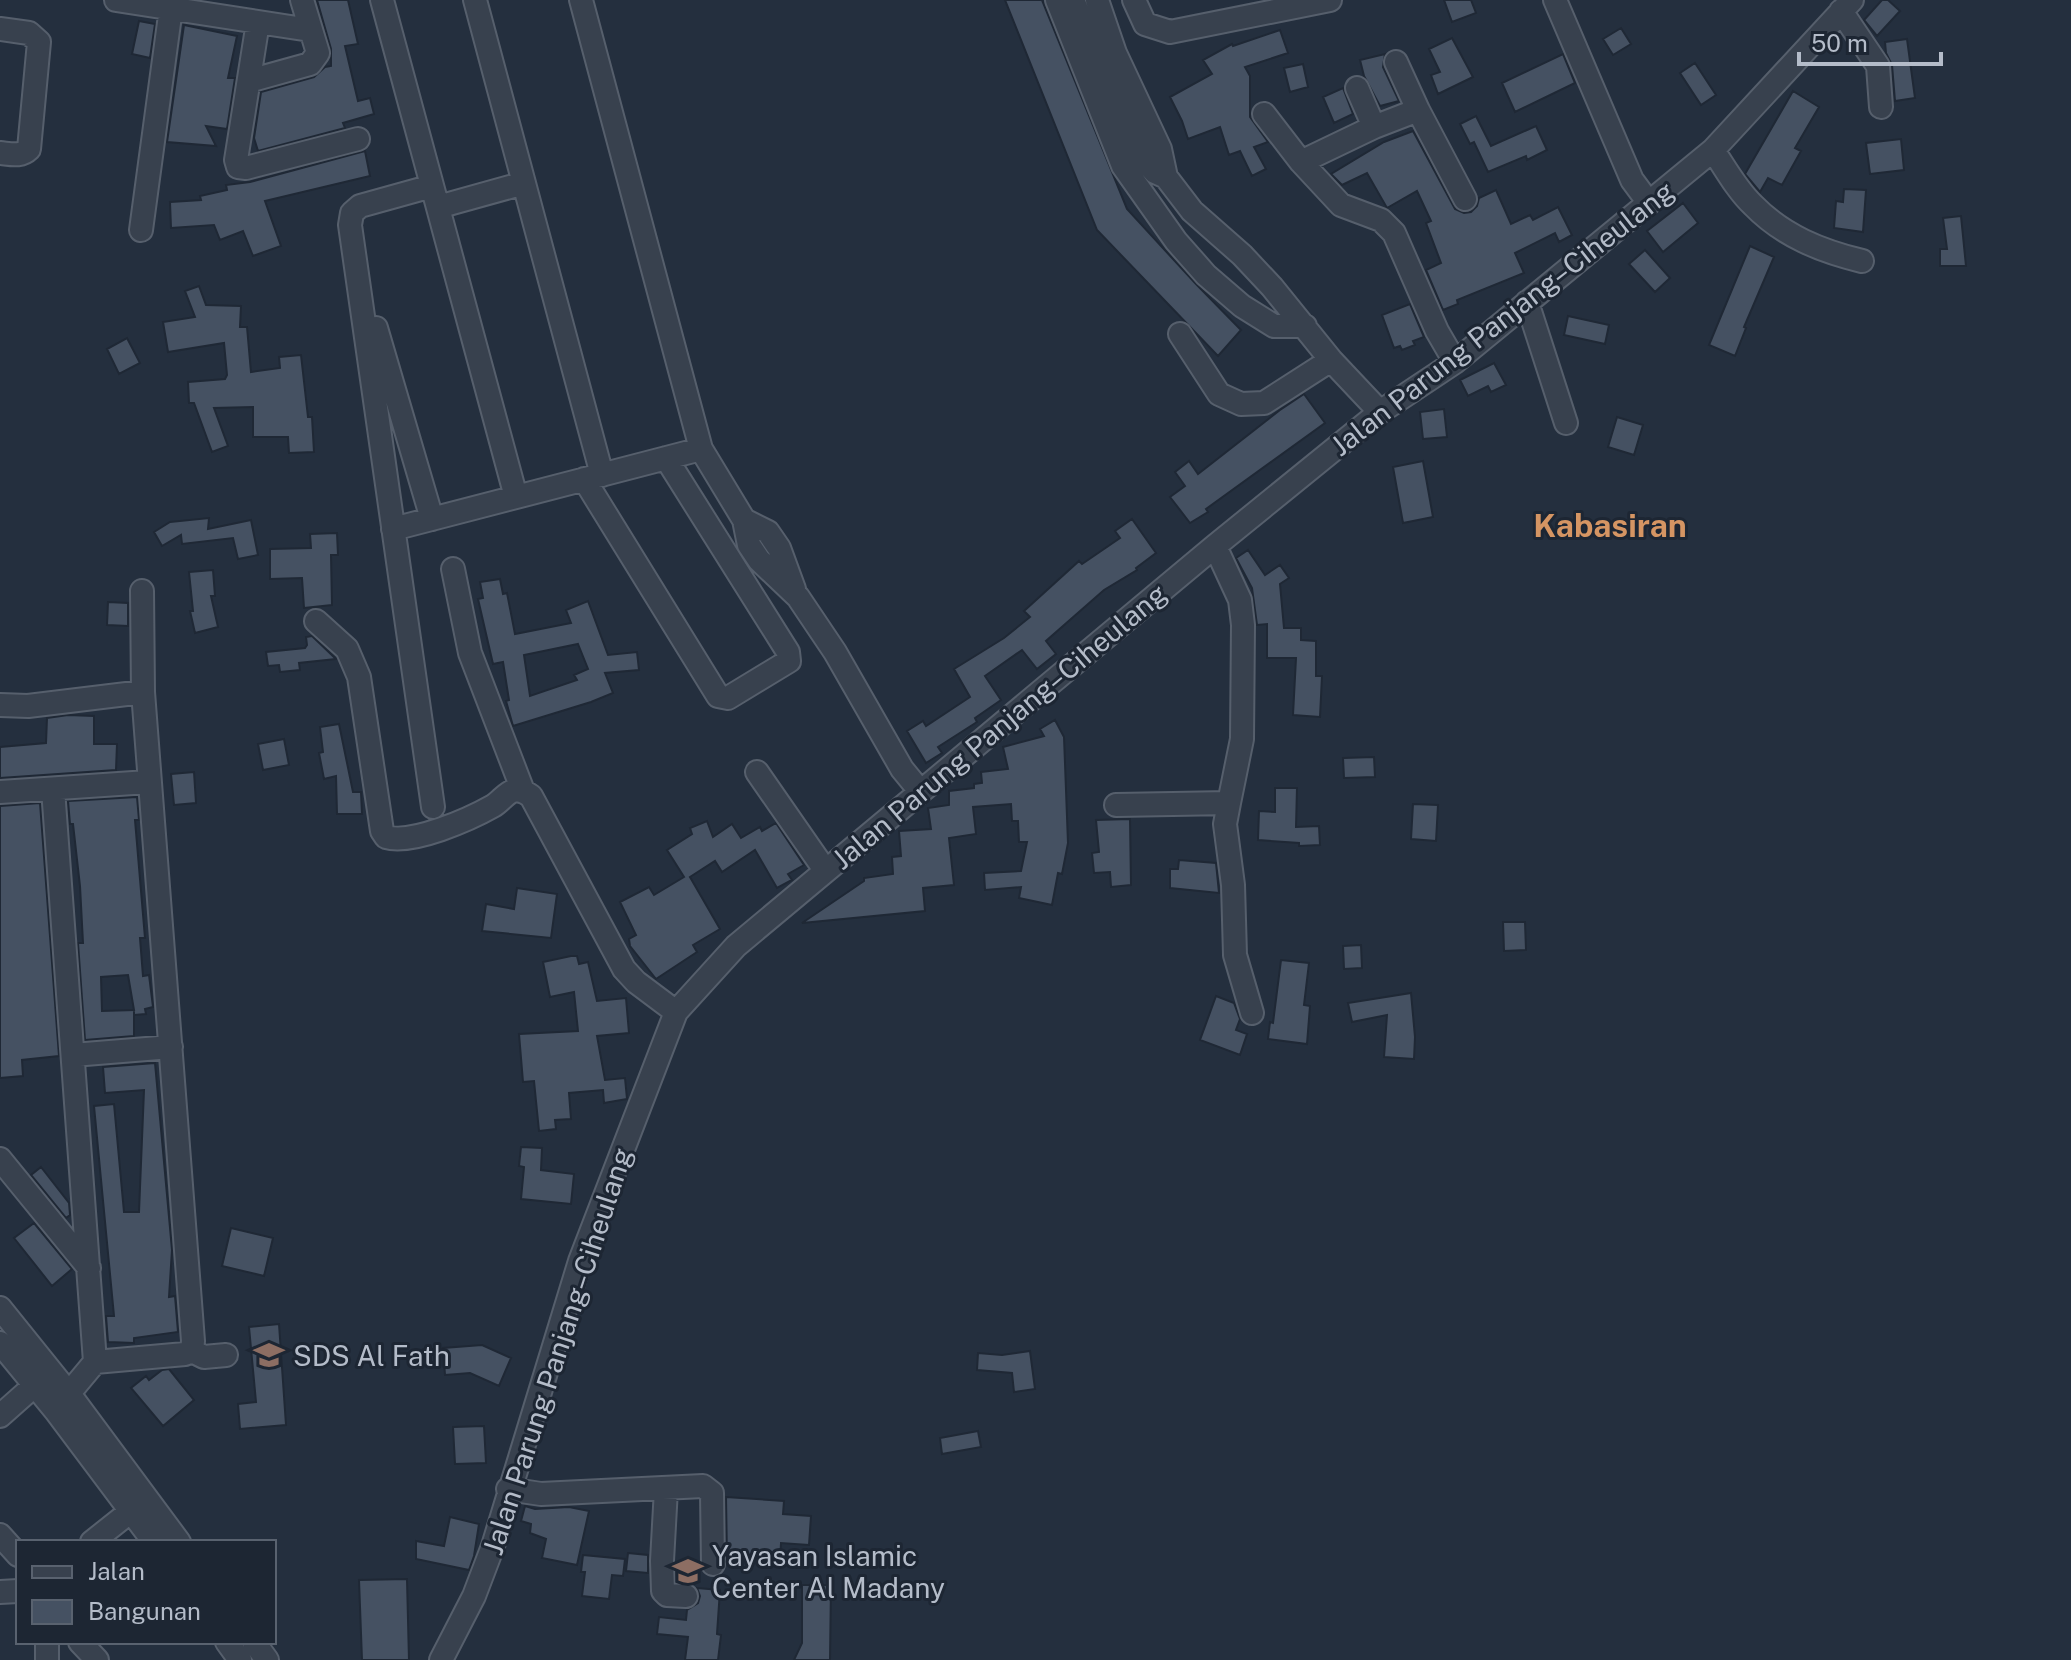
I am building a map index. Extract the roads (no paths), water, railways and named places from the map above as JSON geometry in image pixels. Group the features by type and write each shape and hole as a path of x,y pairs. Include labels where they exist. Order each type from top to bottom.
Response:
{"street":[{"path":"116,0 181,6 310,30"},
{"path":"249,81 310,64 315,59 318,53 302,0"},
{"path":"382,0 516,497"},
{"path":"475,0 524,183 593,477 718,696 728,698 789,661 788,652 666,458"},
{"path":"581,0 701,449 744,520 749,545 759,560 798,597 835,652 902,769 920,791"},
{"path":"1057,0 1123,166 1176,241 1206,275 1252,313 1274,326 1305,326"},
{"path":"1073,0 1145,161 1155,172 1166,177"},
{"path":"1097,0 1115,53 1160,149 1166,177 1192,211 1242,255 1331,360 1380,412"},
{"path":"1134,0 1145,24 1170,32 1330,0"},
{"path":"1555,0 1632,180 1649,203"},
{"path":"1846,5 1878,66 1881,107"},
{"name":"Jalan Parung Panjang–Ciheulang","path":"441,1660 474,1596 493,1546 580,1261 676,1012 736,946 920,791 1380,412 1455,362 1713,150 1846,5"},
{"path":"141,230 181,6"},
{"path":"258,22 236,160 238,167 246,168 358,139"},
{"path":"0,29 29,33 39,42 29,149 17,155 0,153"},
{"path":"1396,62 1465,199"},
{"path":"1357,88 1374,127"},
{"path":"1301,162 1418,110"},
{"path":"1264,114 1301,162 1341,205 1381,220 1394,233 1437,331 1455,362"},
{"path":"1713,150 1751,204 1771,222 1813,246 1862,261"},
{"path":"433,807 350,225 352,213 360,206 524,183"},
{"path":"354,254 432,519"},
{"path":"1527,302 1566,423"},
{"path":"1180,334 1219,394 1241,404 1264,403 1331,360"},
{"path":"393,529 701,449"},
{"path":"1215,546 1240,600 1243,625 1242,739 1225,824 1233,885 1235,955 1252,1013"},
{"path":"453,569 470,653 523,791"},
{"path":"142,591 148,782 171,1047 192,1351"},
{"path":"316,621 347,649 359,677 382,831 386,837 406,839 440,829 493,806 512,791 523,791 531,796 624,969 676,1012"},
{"path":"0,705 28,706 143,692"},
{"path":"757,772 825,870"},
{"path":"0,792 148,782"},
{"path":"53,789 95,1362 63,1402"},
{"path":"1116,805 1229,803"},
{"path":"73,1055 171,1047"},
{"path":"0,1159 89,1268"},
{"path":"0,1308 42,1378"},
{"path":"0,1343 42,1378 137,1503 177,1540"},
{"path":"95,1362 192,1351 204,1357 226,1355"},
{"path":"0,1416 42,1378"},
{"path":"508,1489 541,1494 703,1486 712,1493 713,1564"},
{"path":"666,1489 663,1591 667,1595 686,1596"},
{"path":"94,1540 137,1503"},
{"path":"137,1503 153,1540"},
{"path":"0,1535 16,1553"},
{"path":"82,1644 97,1660"}],"place":[{"name":"SDS Al Fath","path":"269,1355"},
{"name":"Yayasan Islamic Center Al Madany","path":"688,1571"}],"district":[{"name":"Kabasiran","path":"1610,525"}]}
